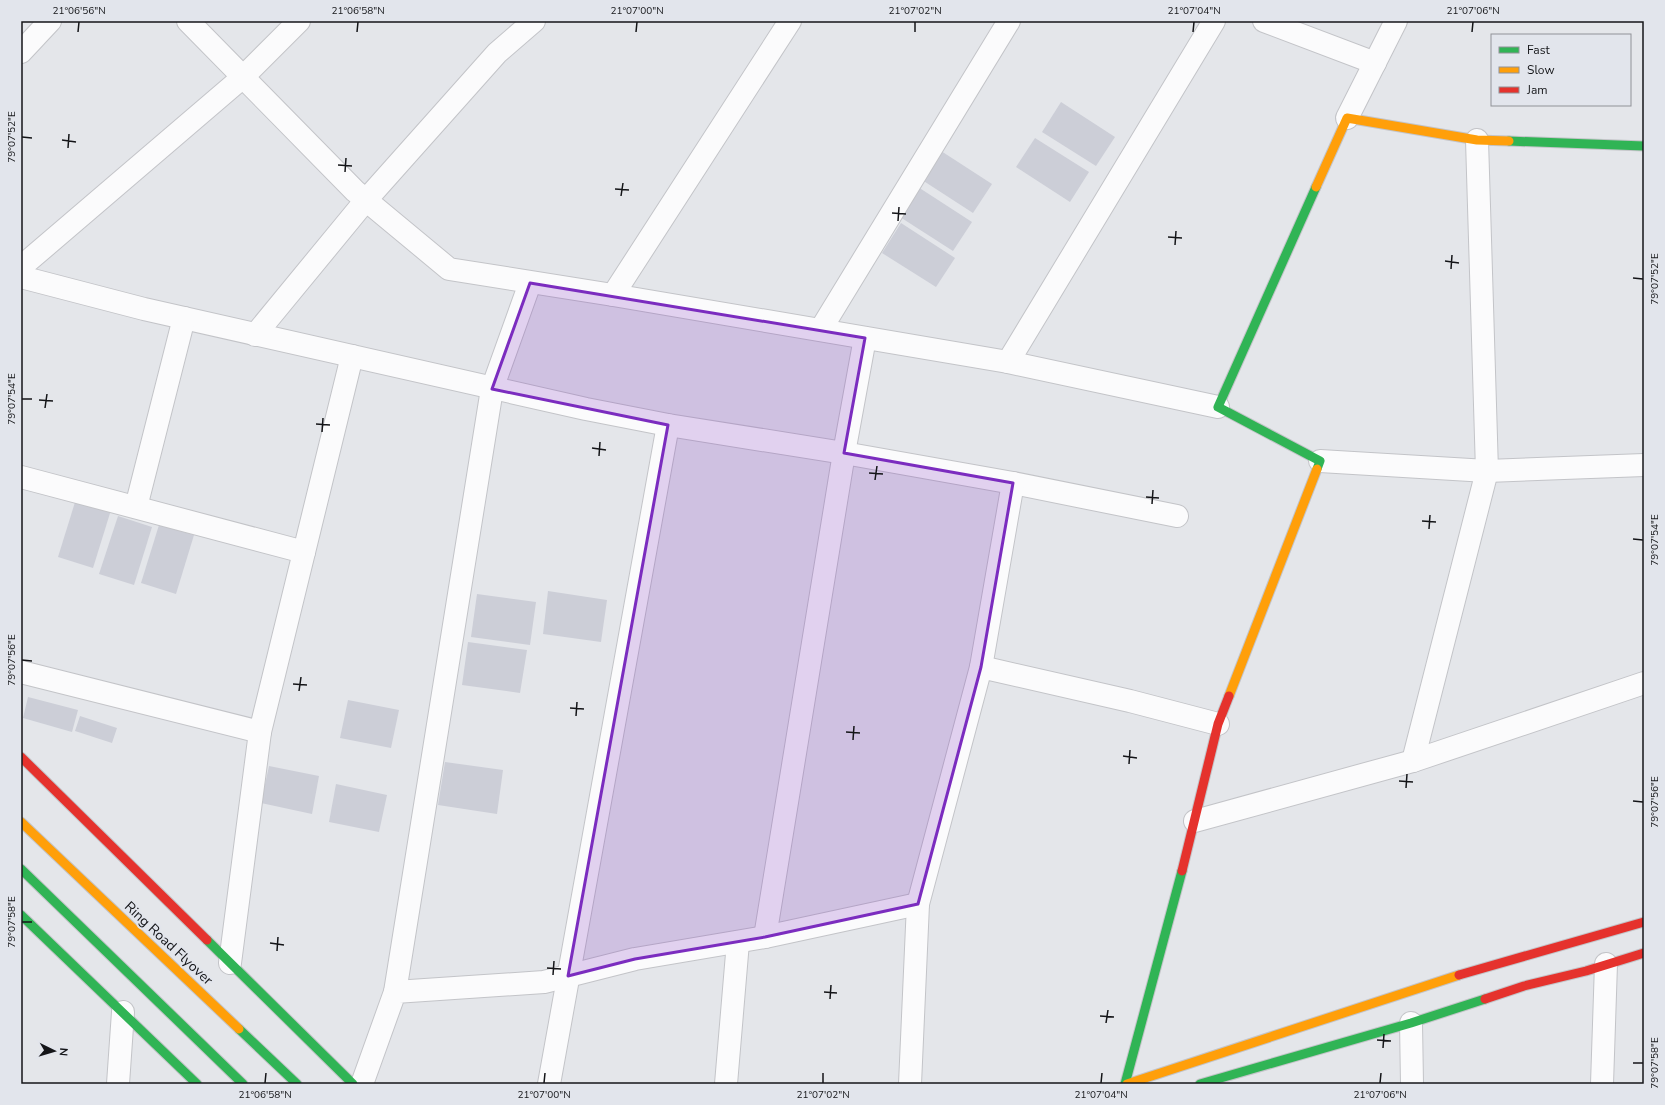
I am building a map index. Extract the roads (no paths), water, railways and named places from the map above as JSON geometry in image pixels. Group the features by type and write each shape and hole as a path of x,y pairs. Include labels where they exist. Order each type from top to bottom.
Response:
{"main road":[{"path":"1126,1084 1195,821 1218,724 1320,461 1218,407 1347,118 1477,140 1644,146"},
{"path":"21,757 353,1084"},
{"name":"Ring Road Flyover","path":"21,822 297,1084"},
{"path":"21,869 243,1084"},
{"path":"21,915 197,1084"},
{"path":"1126,1084 1404,993 1586,937 1644,922"},
{"path":"1200,1084 1411,1023 1524,986 1644,953"}],"street":[{"path":"21,52 50,21"},
{"path":"188,21 355,191 449,269 821,329 865,338 1008,362 1218,407"},
{"path":"21,267 243,77 299,21"},
{"path":"255,335 366,200 497,53 534,21"},
{"path":"614,295 790,21"},
{"path":"821,329 1008,21"},
{"path":"1008,362 1214,21"},
{"path":"1264,21 1375,63"},
{"path":"1347,118 1396,21"},
{"path":"1413,761 1487,471 1477,140"},
{"path":"21,277 144,309 586,410 1013,483 1177,516"},
{"path":"362,1084 396,992 492,389 530,283"},
{"path":"136,508 184,318"},
{"path":"766,937 844,453 865,338"},
{"path":"230,964 260,732 352,356"},
{"path":"549,1084 668,425"},
{"path":"1320,461 1487,471 1644,465"},
{"path":"21,477 304,552"},
{"path":"910,1084 918,904 981,667 1013,483"},
{"path":"981,667 1130,701 1218,724"},
{"path":"21,672 260,732"},
{"path":"1195,821 1413,761 1644,683"},
{"path":"396,992 544,982 635,959 766,937 918,904"},
{"path":"726,1084 738,942"},
{"path":"1602,1084 1606,964"},
{"path":"118,1084 123,1012"},
{"path":"1411,1023 1412,1084"}]}
